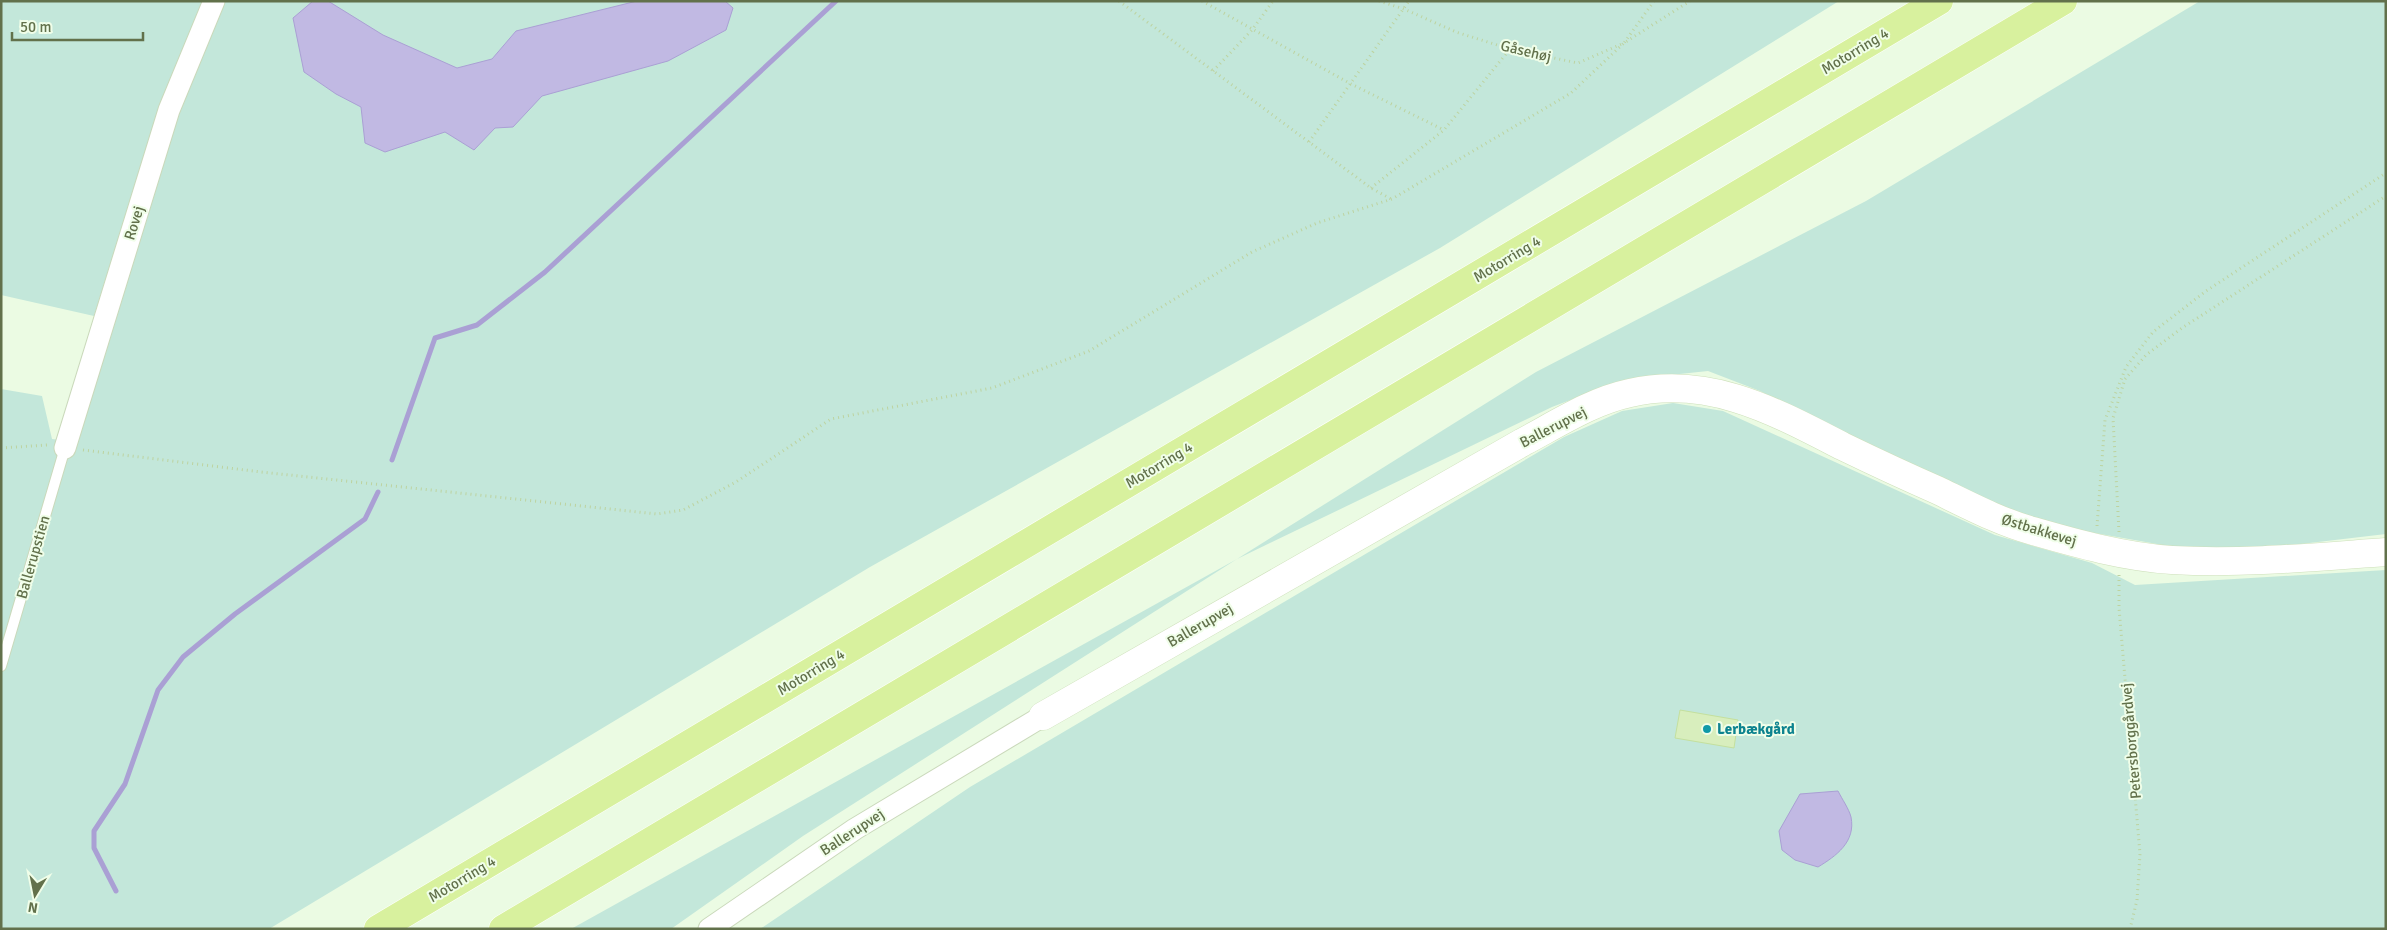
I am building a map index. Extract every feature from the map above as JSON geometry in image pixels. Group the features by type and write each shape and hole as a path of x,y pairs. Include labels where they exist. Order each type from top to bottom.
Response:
{"highway":[{"name":"Motorring 4","path":"378,929 1939,1"},
{"path":"504,929 2063,1"}],"street":[{"name":"Rovej","path":"64,448 169,110 214,1"},
{"name":"Ballerupvej","path":"709,929 855,829 1043,716 1506,452 1604,400 1656,388 1684,388 1717,392"},
{"name":"Østbakkevej","path":"1717,392 1795,421 1988,515 2031,531 2107,549 2170,560 2224,562 2386,552"}],"lane":[{"name":"Ballerupstien","path":"1,666 64,448"}],"path":[{"path":"1118,1 1371,188 1392,199"},
{"path":"1202,1 1350,84 1444,130"},
{"path":"1213,71 1252,30 1273,1"},
{"name":"Gåsehøj","path":"1379,1 1404,9 1456,32 1510,49 1578,63 1624,44"},
{"path":"1309,142 1408,1"},
{"path":"1624,44 1654,1"},
{"path":"1,448 47,445 260,472 637,512 657,514 683,510 736,482 831,419 992,388 1089,351 1252,252 1317,223 1392,199 1571,93 1624,44 1690,1"},
{"path":"1371,188 1444,130 1510,49"},
{"path":"2107,549 2102,478 2105,420 2116,389 2137,352 2153,332 2206,291 2386,173"},
{"path":"2107,549 2113,418 2125,379 2146,354 2182,328 2386,196"},
{"name":"Petersborggårdvej","path":"2107,549 2119,608 2140,854 2137,900 2130,929"}],"shaded area":[{"path":"1,1 207,1 160,105 94,316 1,295"},
{"path":"224,1 1839,1 1440,248 870,567 269,929 1,929 1,389 42,396 52,439 76,442 177,115"},
{"path":"313,1 328,1 383,35 457,68 492,59 516,31 637,1 725,1 733,8 726,30 668,61 542,96 513,127 495,128 474,150 445,132 385,152 365,143 361,107 336,94 304,72 293,18"},
{"path":"2200,1 2386,1 2386,534 2214,554 2032,522 1944,486 1760,391 1708,371 1623,380 1552,407 1237,559 1536,372 1866,201"},
{"path":"1673,403 1723,411 1995,535 2092,563 2135,585 2386,570 2386,929 760,929 970,787 1564,437 1622,411"},
{"path":"1237,559 803,836 671,929 571,929"},
{"path":"1838,791 1851,817 1852,826 1848,841 1838,853 1818,867 1795,860 1782,850 1779,831 1800,794"}],"building":[{"name":"Lerbækgård","path":"1680,710 1738,720 1734,748 1675,738"}],"waterway":[{"path":"392,460 435,338 477,325 545,272 836,1"},
{"path":"116,891 94,848 94,831 125,784 158,690 183,657 235,614 365,519 378,492"}],"place":[{"name":"Lerbækgård","path":"1707,729"}]}
